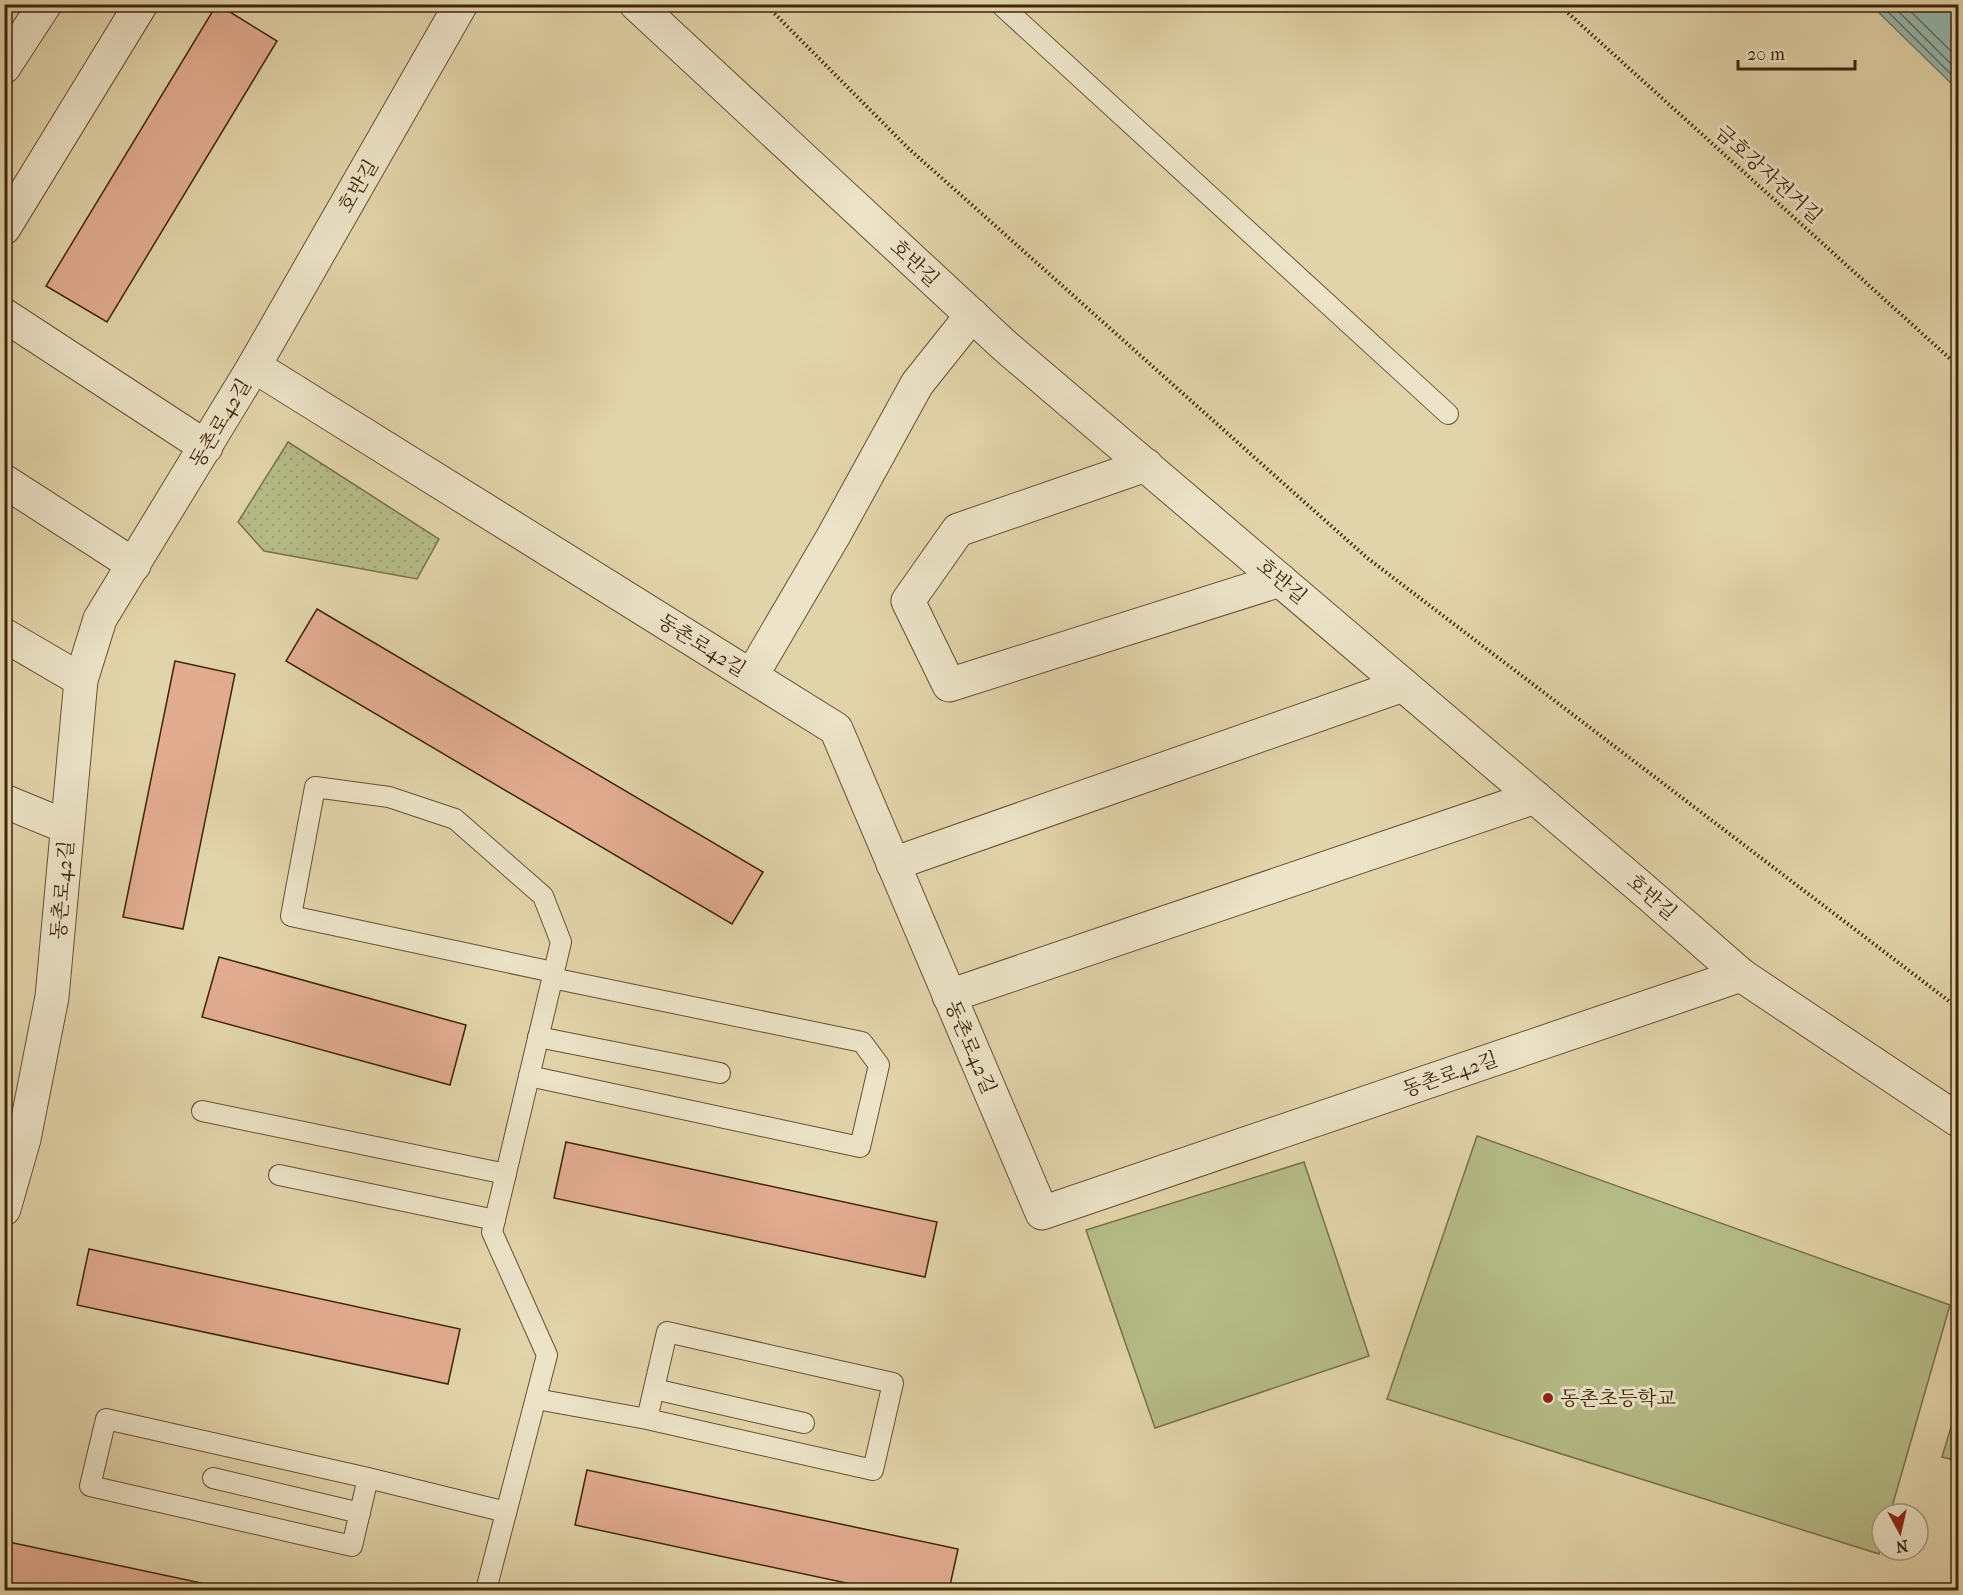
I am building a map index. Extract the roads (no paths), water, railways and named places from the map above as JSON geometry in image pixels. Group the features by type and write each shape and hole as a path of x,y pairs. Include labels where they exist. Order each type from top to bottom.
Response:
{"street":[{"path":"4,67 45,4"},
{"path":"9,208 141,4"},
{"name":"호반길","path":"254,366 461,4"},
{"name":"호반길","path":"636,4 1005,346 1741,975 1959,1120"},
{"path":"4,315 206,447"},
{"path":"752,675 834,535 917,384 972,315"},
{"name":"동촌로42길","path":"4,1209 24,1139 52,997 81,680 100,619 254,366 837,729 1042,1213 1741,975"},
{"path":"1146,465 958,530 908,601 949,685 1280,580"},
{"path":"4,481 134,565"},
{"path":"4,634 81,680"},
{"path":"893,864 1403,685"},
{"path":"949,996 1535,797"},
{"path":"4,801 68,827"}],"lane":[{"path":"1000,4 1448,414"},
{"path":"486,1590 547,1355 492,1232 538,1036 553,975 561,942 543,896 455,819 389,797 315,787 291,916 553,975 862,1042 879,1065 861,1147 529,1076"},
{"path":"538,1036 720,1072"},
{"path":"202,1111 506,1174"},
{"path":"279,1175 495,1220"},
{"path":"536,1399 647,1419 873,1470 893,1383 667,1332 647,1419"},
{"path":"654,1389 804,1423"},
{"path":"368,1478 352,1546 90,1486 106,1419 368,1478 506,1512"},
{"path":"213,1478 360,1513"}],"water":[{"path":"1871,5 1958,5 1958,90"}],"place":[{"name":"동촌초등학교","path":"1548,1398"}]}
